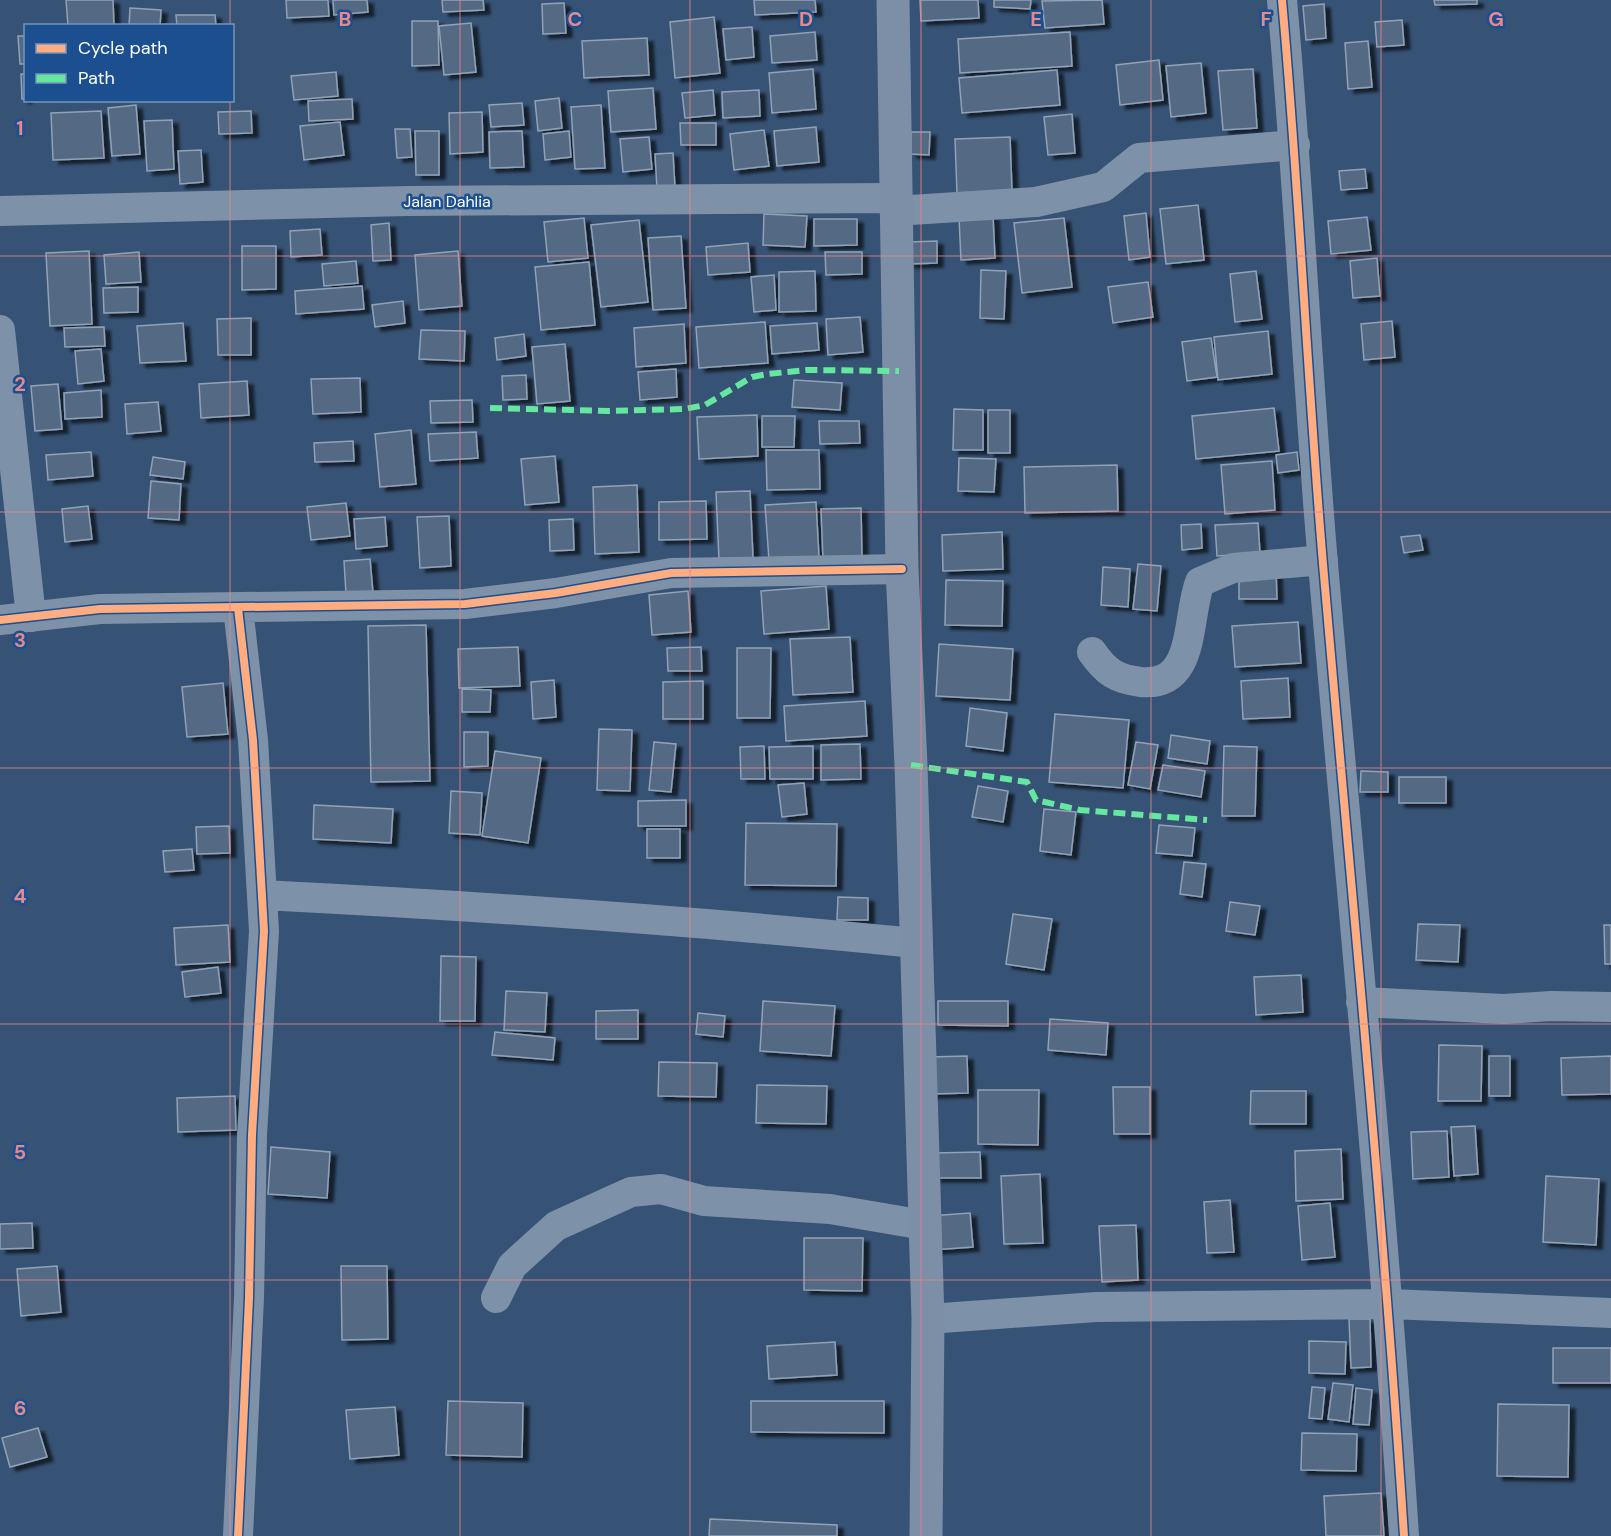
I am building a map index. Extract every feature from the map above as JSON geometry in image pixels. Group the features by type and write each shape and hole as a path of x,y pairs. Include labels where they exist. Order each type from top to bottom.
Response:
{"main road":[{"path":"893,0 902,569 911,765 928,1319 926,1536"}],"street":[{"path":"1282,0 1295,145 1323,560 1389,1304 1404,1536"},
{"name":"Jalan Dahlia","path":"0,211 408,201 895,204 1036,202 1103,186 1139,158 1295,145"},
{"path":"0,330 31,616"},
{"path":"1092,652 1102,666 1119,679 1145,682 1162,680 1171,676 1184,659 1193,600 1200,582 1233,568 1323,560"},
{"path":"0,620 100,609 465,604 556,593 671,573 902,569"},
{"path":"238,608 253,740 264,931 252,1135 249,1298 238,1536"},
{"path":"262,895 541,910 915,943"},
{"path":"1361,1002 1504,1009 1551,1006 1611,1007"},
{"path":"496,1298 512,1266 556,1226 631,1191 661,1189 704,1201 830,1209 924,1225"},
{"path":"928,1319 1096,1307 1389,1304 1611,1313"}],"building":[{"path":"66,0 113,0 114,24 68,24"},
{"path":"286,0 328,0 329,16 287,18"},
{"path":"333,0 367,0 368,12 334,15"},
{"path":"442,0 483,0 484,10 443,12"},
{"path":"754,0 815,0 816,12 755,15"},
{"path":"920,0 978,0 979,18 921,21"},
{"path":"994,0 1031,0 1030,9 994,7"},
{"path":"1102,0 1104,24 1045,28 1042,1"},
{"path":"1434,0 1477,0 1477,4 1435,5"},
{"path":"564,3 566,33 543,34 542,4"},
{"path":"1324,4 1326,38 1306,40 1303,6"},
{"path":"130,8 161,10 160,24 129,24"},
{"path":"176,15 215,15 216,24 177,24"},
{"path":"714,17 720,73 675,78 670,22"},
{"path":"1402,20 1404,45 1377,47 1375,22"},
{"path":"412,21 438,21 439,65 412,66"},
{"path":"471,23 476,72 444,75 439,26"},
{"path":"752,27 754,57 726,60 723,29"},
{"path":"815,32 817,60 772,63 770,36"},
{"path":"1070,32 1072,66 960,73 958,39"},
{"path":"18,36 24,36 24,64 20,64"},
{"path":"647,38 649,75 584,78 582,41"},
{"path":"1368,41 1372,87 1348,89 1345,43"},
{"path":"1159,60 1163,100 1120,105 1116,65"},
{"path":"1201,63 1206,113 1171,117 1166,66"},
{"path":"813,69 816,109 772,113 769,73"},
{"path":"1253,69 1257,128 1223,130 1218,71"},
{"path":"1057,70 1060,105 962,113 959,78"},
{"path":"336,72 338,96 294,100 291,76"},
{"path":"21,74 24,74 24,99 22,99"},
{"path":"653,88 656,129 611,132 608,91"},
{"path":"713,90 715,115 685,118 682,93"},
{"path":"759,90 760,116 723,118 722,92"},
{"path":"559,98 562,128 538,131 535,101"},
{"path":"352,99 353,119 309,121 308,101"},
{"path":"522,103 524,125 491,127 489,105"},
{"path":"136,105 140,154 112,156 108,108"},
{"path":"601,105 605,168 575,169 571,107"},
{"path":"101,111 104,158 53,160 51,113"},
{"path":"251,111 252,133 219,134 218,112"},
{"path":"482,112 483,152 450,154 449,113"},
{"path":"1072,114 1075,153 1048,155 1044,117"},
{"path":"172,120 174,169 147,171 144,121"},
{"path":"340,122 344,155 304,160 300,126"},
{"path":"680,123 716,123 716,145 681,145"},
{"path":"816,127 819,162 777,166 774,131"},
{"path":"395,129 410,129 412,157 397,158"},
{"path":"764,130 769,166 734,170 730,134"},
{"path":"415,131 439,131 439,175 416,175"},
{"path":"522,131 524,167 490,168 489,132"},
{"path":"569,131 571,157 545,160 543,134"},
{"path":"911,132 930,132 929,155 911,154"},
{"path":"649,137 652,169 623,172 620,139"},
{"path":"1010,137 1012,191 957,193 955,139"},
{"path":"201,150 203,182 180,184 178,151"},
{"path":"673,153 675,188 657,189 655,154"},
{"path":"1365,169 1367,188 1341,190 1339,171"},
{"path":"1198,205 1204,260 1166,264 1160,209"},
{"path":"1146,213 1150,257 1129,260 1124,216"},
{"path":"764,214 807,216 805,247 763,245"},
{"path":"993,216 995,258 961,260 959,218"},
{"path":"1367,217 1371,250 1331,254 1328,221"},
{"path":"584,218 588,258 548,262 544,222"},
{"path":"1064,218 1072,287 1022,293 1014,223"},
{"path":"814,219 857,219 857,245 814,246"},
{"path":"639,220 648,302 601,307 591,225"},
{"path":"389,223 391,260 373,261 371,225"},
{"path":"320,229 322,255 291,257 290,231"},
{"path":"681,236 686,308 653,310 648,238"},
{"path":"937,241 937,263 909,264 908,242"},
{"path":"748,243 750,272 708,275 706,247"},
{"path":"242,246 276,246 276,289 242,290"},
{"path":"89,251 92,324 50,326 46,253"},
{"path":"458,251 462,306 419,310 415,255"},
{"path":"139,252 141,282 106,284 104,255"},
{"path":"825,252 862,252 862,274 826,275"},
{"path":"1377,258 1380,296 1353,298 1350,261"},
{"path":"356,261 358,283 324,286 322,264"},
{"path":"589,262 595,325 541,330 535,267"},
{"path":"981,270 1006,271 1004,319 980,318"},
{"path":"815,271 816,311 779,312 779,272"},
{"path":"1256,271 1262,319 1235,322 1230,274"},
{"path":"774,275 776,310 754,312 751,277"},
{"path":"1148,282 1153,317 1113,323 1108,287"},
{"path":"362,286 364,309 296,314 295,291"},
{"path":"138,287 138,312 104,313 103,288"},
{"path":"403,301 405,323 375,327 372,305"},
{"path":"860,317 863,352 828,355 826,319"},
{"path":"251,318 251,355 218,355 217,319"},
{"path":"1392,321 1395,357 1364,360 1361,324"},
{"path":"765,322 768,363 699,368 696,327"},
{"path":"183,323 186,361 140,363 137,326"},
{"path":"817,323 819,350 772,354 770,326"},
{"path":"684,324 686,363 636,367 634,328"},
{"path":"104,327 105,346 65,347 64,328"},
{"path":"421,330 465,331 464,361 419,359"},
{"path":"1268,331 1272,374 1218,380 1214,337"},
{"path":"524,334 526,356 497,360 495,338"},
{"path":"1211,338 1217,377 1187,381 1182,342"},
{"path":"565,344 570,401 537,404 532,347"},
{"path":"101,349 104,381 78,384 75,351"},
{"path":"676,369 677,397 640,400 638,372"},
{"path":"526,375 527,399 503,400 502,376"},
{"path":"360,378 361,412 313,414 311,379"},
{"path":"794,380 842,383 840,410 792,407"},
{"path":"247,381 249,415 201,418 199,384"},
{"path":"58,384 62,429 35,431 31,386"},
{"path":"101,390 102,417 65,419 64,393"},
{"path":"472,400 473,422 431,423 430,401"},
{"path":"158,402 161,431 127,434 125,404"},
{"path":"1274,408 1279,451 1196,459 1192,416"},
{"path":"954,409 983,410 983,450 953,450"},
{"path":"988,410 1010,410 1010,453 988,453"},
{"path":"757,415 758,456 699,459 697,417"},
{"path":"762,416 795,416 794,447 762,447"},
{"path":"819,421 859,421 860,443 820,444"},
{"path":"411,430 416,484 380,487 375,434"},
{"path":"476,432 478,458 430,461 428,434"},
{"path":"353,441 354,461 315,462 314,443"},
{"path":"766,450 819,450 820,489 767,490"},
{"path":"91,452 93,476 48,480 46,455"},
{"path":"1297,452 1299,470 1278,473 1276,455"},
{"path":"555,456 559,502 525,505 521,459"},
{"path":"153,457 185,462 183,479 150,475"},
{"path":"959,458 996,459 994,492 958,491"},
{"path":"1272,461 1275,510 1225,514 1221,465"},
{"path":"1117,465 1118,511 1025,513 1024,467"},
{"path":"151,481 181,484 179,520 148,518"},
{"path":"637,485 639,552 595,554 593,487"},
{"path":"750,491 753,558 719,560 716,492"},
{"path":"706,501 707,539 659,540 659,502"},
{"path":"816,502 819,557 769,560 765,505"},
{"path":"346,503 350,536 311,540 307,507"},
{"path":"88,506 92,539 65,542 62,509"},
{"path":"861,508 862,557 823,559 821,509"},
{"path":"449,516 451,566 420,568 417,517"},
{"path":"385,517 387,546 356,549 354,519"},
{"path":"573,519 574,550 550,551 549,520"},
{"path":"1258,523 1260,553 1217,556 1215,525"},
{"path":"1201,524 1202,548 1182,550 1181,525"},
{"path":"1002,532 1003,569 943,571 942,535"},
{"path":"1420,535 1423,550 1404,553 1401,537"},
{"path":"370,559 373,593 346,594 344,561"},
{"path":"1138,564 1161,566 1157,611 1133,609"},
{"path":"1103,567 1130,569 1128,607 1101,605"},
{"path":"1239,571 1276,571 1277,599 1239,599"},
{"path":"946,580 1003,581 1002,626 945,625"},
{"path":"826,586 829,629 764,634 761,591"},
{"path":"688,591 691,632 652,635 649,595"},
{"path":"1298,622 1301,663 1235,667 1232,626"},
{"path":"426,625 430,781 371,782 368,626"},
{"path":"850,637 853,692 793,695 790,639"},
{"path":"939,644 1013,649 1010,700 936,696"},
{"path":"518,647 520,686 459,688 458,649"},
{"path":"701,647 702,671 668,671 667,648"},
{"path":"737,648 771,648 770,718 737,718"},
{"path":"1288,678 1290,717 1243,719 1241,681"},
{"path":"554,680 556,717 533,719 531,682"},
{"path":"703,681 703,719 663,719 663,682"},
{"path":"223,683 228,734 187,737 182,687"},
{"path":"462,689 491,690 490,712 462,712"},
{"path":"865,701 867,736 786,741 784,706"},
{"path":"970,708 1007,713 1003,751 966,746"},
{"path":"1055,714 1129,720 1123,788 1049,782"},
{"path":"599,729 632,730 630,791 597,790"},
{"path":"464,732 488,732 488,766 464,767"},
{"path":"1171,735 1210,741 1207,764 1168,758"},
{"path":"654,742 676,744 671,792 649,790"},
{"path":"1136,742 1158,745 1150,789 1128,785"},
{"path":"860,744 861,779 821,780 821,745"},
{"path":"764,746 765,779 741,779 740,747"},
{"path":"813,746 813,779 770,779 769,747"},
{"path":"1224,746 1257,747 1255,816 1222,816"},
{"path":"495,751 541,758 528,843 482,836"},
{"path":"1163,765 1205,771 1201,797 1158,790"},
{"path":"1361,771 1388,772 1388,792 1360,792"},
{"path":"1399,777 1446,777 1446,803 1399,803"},
{"path":"804,783 807,814 782,817 778,785"},
{"path":"978,786 1008,791 1003,822 972,817"},
{"path":"451,791 482,793 480,835 449,833"},
{"path":"686,800 686,826 638,826 638,801"},
{"path":"314,805 393,809 391,843 313,839"},
{"path":"1044,809 1076,812 1071,855 1040,851"},
{"path":"746,823 837,824 836,886 745,885"},
{"path":"1159,825 1195,828 1192,856 1156,853"},
{"path":"229,826 230,853 197,854 196,827"},
{"path":"647,829 680,829 680,858 647,858"},
{"path":"192,849 194,870 165,872 163,851"},
{"path":"1184,862 1206,864 1202,897 1180,894"},
{"path":"838,897 868,898 868,920 837,920"},
{"path":"1230,902 1260,906 1255,935 1226,931"},
{"path":"1013,914 1052,919 1044,970 1006,964"},
{"path":"1418,924 1460,925 1458,962 1416,960"},
{"path":"228,925 230,962 176,965 174,928"},
{"path":"1604,925 1611,925 1611,964 1605,964"},
{"path":"441,956 476,957 475,1021 440,1021"},
{"path":"218,967 221,993 185,997 182,972"},
{"path":"1301,975 1303,1012 1256,1015 1254,977"},
{"path":"506,991 547,993 545,1032 504,1030"},
{"path":"763,1001 835,1006 831,1056 760,1051"},
{"path":"938,1001 1008,1001 1008,1026 938,1025"},
{"path":"638,1010 638,1039 596,1039 596,1011"},
{"path":"698,1013 725,1016 723,1037 696,1034"},
{"path":"1050,1019 1108,1023 1106,1055 1048,1050"},
{"path":"495,1032 555,1038 553,1060 492,1055"},
{"path":"1439,1045 1482,1046 1481,1101 1438,1101"},
{"path":"967,1056 968,1093 931,1094 929,1057"},
{"path":"1489,1056 1510,1056 1510,1096 1489,1096"},
{"path":"1611,1056 1611,1094 1562,1095 1561,1058"},
{"path":"659,1062 717,1063 716,1097 658,1096"},
{"path":"757,1085 827,1086 826,1124 756,1123"},
{"path":"1113,1087 1150,1087 1150,1134 1114,1134"},
{"path":"978,1090 1039,1090 1038,1145 978,1144"},
{"path":"1251,1091 1306,1091 1306,1124 1250,1124"},
{"path":"235,1096 236,1130 178,1132 177,1098"},
{"path":"1475,1126 1478,1174 1454,1176 1451,1127"},
{"path":"1447,1131 1449,1177 1413,1179 1411,1132"},
{"path":"271,1147 330,1152 327,1198 268,1194"},
{"path":"1341,1149 1343,1199 1296,1201 1295,1151"},
{"path":"980,1152 981,1178 935,1178 935,1153"},
{"path":"1040,1174 1043,1243 1004,1244 1001,1176"},
{"path":"1546,1176 1599,1179 1596,1245 1543,1242"},
{"path":"1230,1200 1234,1252 1207,1253 1204,1202"},
{"path":"1330,1203 1335,1257 1302,1260 1298,1206"},
{"path":"970,1213 973,1247 932,1250 929,1216"},
{"path":"32,1223 33,1248 0,1249 0,1224"},
{"path":"1136,1225 1138,1280 1102,1282 1099,1226"},
{"path":"804,1238 863,1238 862,1291 804,1290"},
{"path":"57,1266 61,1312 21,1316 17,1269"},
{"path":"341,1266 387,1266 388,1339 342,1340"},
{"path":"1349,1319 1370,1319 1371,1367 1351,1368"},
{"path":"1309,1341 1346,1342 1345,1374 1309,1373"},
{"path":"835,1342 837,1375 769,1379 767,1346"},
{"path":"1553,1348 1611,1348 1611,1383 1553,1383"},
{"path":"1333,1383 1353,1385 1349,1422 1328,1419"},
{"path":"1312,1387 1325,1388 1322,1419 1309,1418"},
{"path":"1356,1388 1372,1390 1369,1425 1353,1424"},
{"path":"448,1401 523,1403 522,1457 446,1455"},
{"path":"751,1401 884,1401 884,1433 751,1432"},
{"path":"1498,1404 1569,1405 1568,1477 1497,1476"},
{"path":"395,1407 399,1455 350,1459 346,1410"},
{"path":"38,1428 47,1457 10,1467 2,1438"},
{"path":"1302,1433 1357,1434 1356,1471 1301,1470"},
{"path":"1381,1493 1384,1536 1326,1536 1324,1496"},
{"path":"710,1519 837,1525 837,1536 709,1536"}],"marked path":[{"path":"490,408 609,411 685,409 705,405 752,377 768,374 807,370 899,371"},
{"path":"911,765 1027,782 1036,800 1080,810 1207,820"}],"cycle path":[{"path":"1282,0 1317,494 1377,1171 1404,1536"},
{"path":"0,620 100,609 465,604 556,593 671,573 902,569"},
{"path":"238,608 253,740 264,931 252,1135 249,1298 238,1536"}]}
